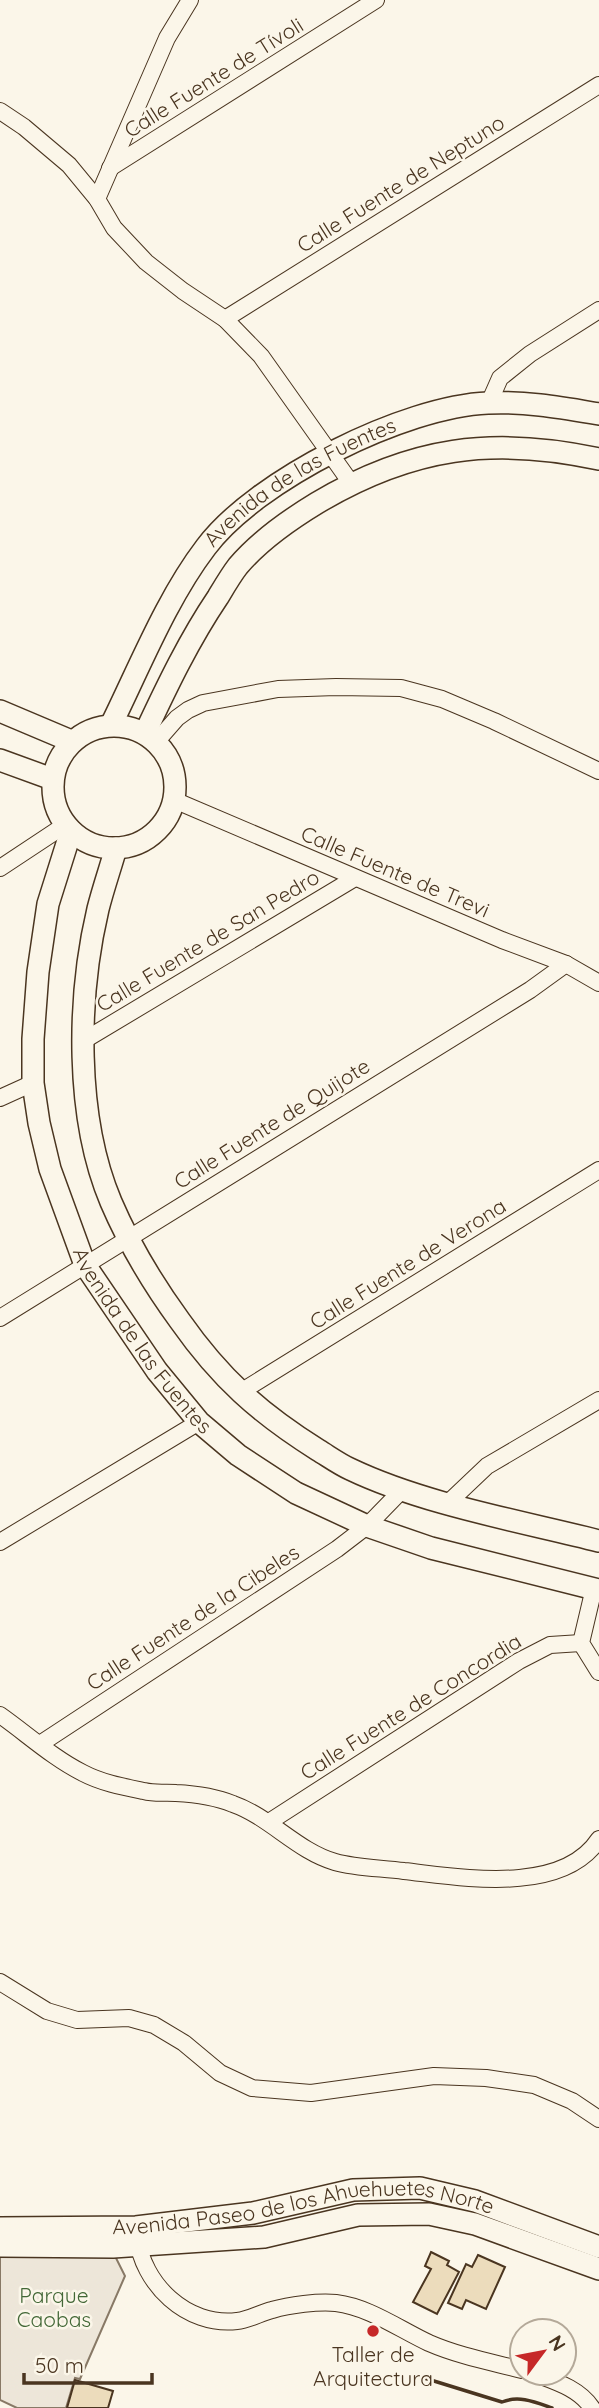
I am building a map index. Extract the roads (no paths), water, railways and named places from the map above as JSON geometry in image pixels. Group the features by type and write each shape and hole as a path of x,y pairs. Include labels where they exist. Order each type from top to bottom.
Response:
{"main road":[{"name":"Avenida de las Fuentes","path":"111,725 179,589 206,545 245,507 331,453 409,419 456,407 489,403 560,407 599,414"},
{"name":"Avenida de las Fuentes","path":"150,738 193,635 238,566 265,539 298,514 351,483 431,455 474,448 518,447 599,459"},
{"path":"0,712 71,741"},
{"path":"111,725 129,727 150,738 166,754 172,769 174,800 168,816 153,834 132,846 99,847 84,841 68,828 55,803 52,779 58,758 71,741 90,729 111,725"},
{"path":"0,760 52,779"},
{"name":"Avenida de las Fuentes","path":"68,828 48,904 38,972 33,1083 39,1123 50,1169 85,1265 157,1371 199,1422 238,1455 296,1493 367,1526 431,1548 596,1589"},
{"name":"Avenida de las Fuentes","path":"116,848 98,909 88,959 83,1041 85,1097 94,1148 110,1199 128,1238 166,1302 201,1350 239,1393 295,1436 349,1469 448,1503 599,1541"},
{"name":"Avenida Paseo de los Ahuehuetes Norte","path":"0,2246 137,2236 353,2190 421,2188 475,2201 599,2247"},
{"name":"Avenida Paseo de los Ahuehuetes Norte","path":"0,2228 137,2236 264,2237 358,2215 429,2214 475,2224 599,2269"}],"street":[{"path":"97,199 161,50 190,0"},
{"name":"Calle Fuente de Tívoli","path":"110,168 376,0"},
{"name":"Calle Fuente de Neptuno","path":"225,319 599,85"},
{"path":"0,111 24,127 68,165 97,199 114,228 146,262 225,319 261,356 351,483"},
{"path":"489,403 500,378 530,354 599,310"},
{"path":"150,738 188,710 204,703 278,689 401,688 442,699 599,771"},
{"name":"Calle Fuente de Trevi","path":"174,800 502,940 566,964 599,983"},
{"path":"0,868 68,828"},
{"name":"Calle Fuente de San Pedro","path":"83,1041 355,878"},
{"name":"Calle Fuente de Quijote","path":"0,1318 519,997 566,964"},
{"path":"0,1098 33,1083"},
{"name":"Calle Fuente de Verona","path":"239,1393 599,1170"},
{"path":"448,1503 487,1466 599,1400"},
{"path":"0,1542 199,1422"},
{"name":"Calle Fuente de la Cibeles","path":"40,1744 337,1549 367,1526 403,1489"},
{"path":"596,1589 581,1643 599,1672"},
{"name":"Calle Fuente de Concordia","path":"269,1822 519,1661 550,1645 581,1643"},
{"path":"0,1715 64,1762 85,1774 118,1786 149,1792 179,1793 234,1804 269,1822 309,1850 335,1862 463,1878 509,1880 543,1874 571,1864 599,1839"},
{"path":"0,1982 47,2011 77,2020 129,2018 153,2025 184,2043 220,2073 252,2088 311,2093 434,2076 486,2078 534,2085 572,2101 599,2119"},
{"path":"137,2236 147,2270 162,2292 182,2308 206,2318 225,2322 241,2321 286,2307 335,2303 370,2313 432,2344 468,2357 508,2367"},
{"path":"567,2387 592,2408"}],"place":[{"name":"Taller de Arquitectura","path":"373,2331"}],"park label":[{"name":"Parque Caobas","path":"54,2308"}]}
